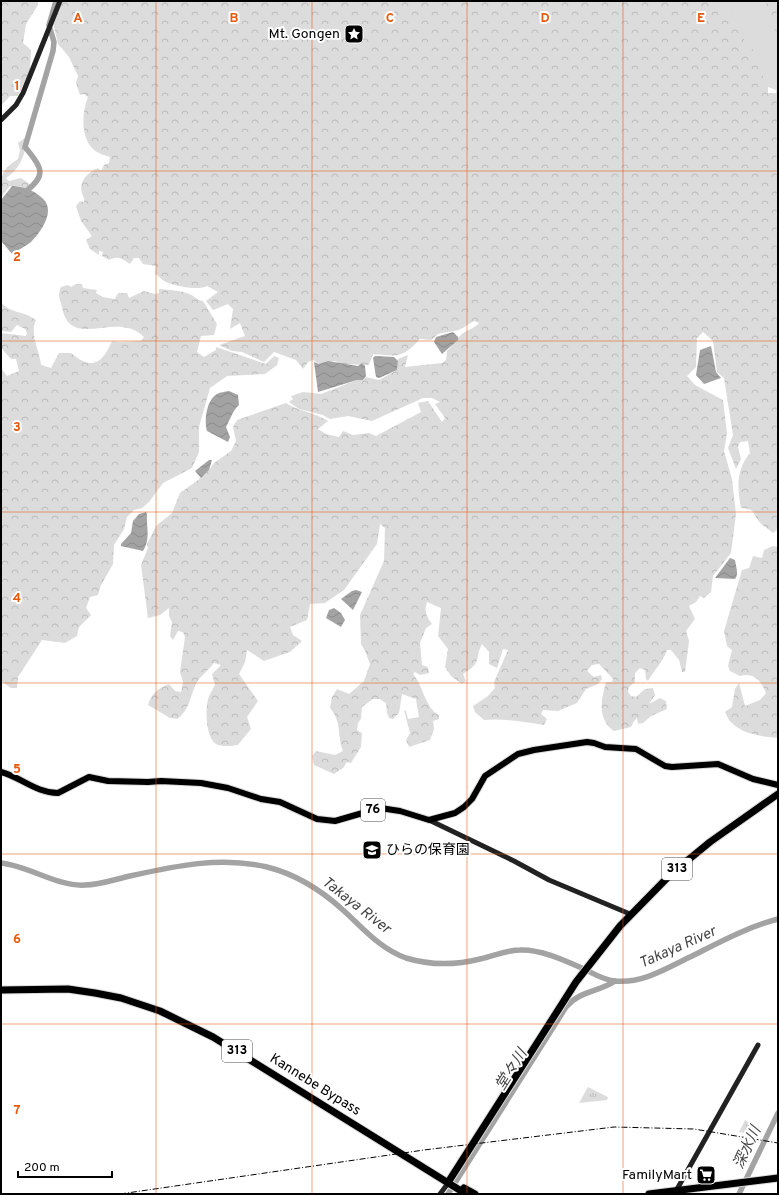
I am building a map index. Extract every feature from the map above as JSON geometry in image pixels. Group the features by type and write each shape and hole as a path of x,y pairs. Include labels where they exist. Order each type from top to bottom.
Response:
{"highway":[{"name":"313","path":"453,1184 577,980 630,914 662,882 710,842 778,794"},
{"name":"Kannebe Bypass","path":"1,990 68,990 95,993 121,998 160,1011 213,1037 453,1184"},
{"path":"648,1194 676,1193 740,1185 778,1178"},
{"path":"750,1183 778,1182"},
{"path":"453,1184 466,1194"},
{"path":"453,1184 475,1194"}],"main road":[{"path":"429,820 455,813 464,807 472,799 485,776 518,754 587,742 605,747 636,749 665,766 672,767 718,764 753,779 778,785"},
{"name":"76","path":"1,772 10,774 36,789 54,793 58,793 89,777 108,781 201,783 228,788 261,799 280,802 317,819 335,821 380,808 400,811 429,820"}],"street":[{"path":"1,120 16,105 23,93 60,1"},
{"path":"429,820 514,861 549,880 630,914"},
{"path":"676,1193 758,1045"},
{"path":"440,1194 453,1184"}],"green space":[{"path":"1,1 38,1 38,5 26,24 23,43 31,50 30,70 18,96 10,96 1,106"},
{"path":"61,1 721,1 722,7 735,17 741,36 753,50 753,58 758,61 761,66 763,76 768,79 768,93 776,93 778,86 778,529 773,533 761,524 752,511 741,508 738,486 742,466 750,453 748,441 740,442 738,447 741,459 736,469 728,448 733,435 724,378 717,372 713,341 703,332 697,338 696,367 687,376 695,385 723,400 727,433 724,451 732,479 736,514 731,553 713,576 711,592 704,598 700,596 696,602 689,606 695,619 686,631 689,641 685,672 682,672 679,660 671,650 667,650 648,681 646,679 645,670 640,668 635,673 635,682 629,687 628,692 631,696 636,697 645,689 653,688 655,695 649,704 660,698 666,701 667,709 651,716 643,723 638,724 637,718 631,727 614,731 605,721 602,709 606,682 612,682 613,679 599,664 592,665 587,671 594,677 601,675 602,679 598,684 586,689 577,703 558,711 543,710 541,714 547,719 544,725 506,720 484,720 475,712 473,706 488,696 495,688 494,682 508,650 503,649 497,668 489,664 489,652 482,644 476,663 463,674 466,681 462,684 451,676 445,667 448,649 438,636 441,608 427,602 426,614 432,624 426,628 420,643 422,665 428,667 429,673 420,675 415,672 413,674 430,707 439,715 439,719 433,721 434,729 430,740 409,747 406,740 410,733 404,710 406,711 408,719 419,717 416,699 402,694 399,713 393,719 389,718 386,703 380,699 373,699 362,707 361,719 358,723 357,730 362,733 361,747 351,763 347,762 343,768 334,774 314,765 312,756 316,751 335,755 343,751 338,724 334,713 330,708 332,697 337,689 349,694 364,681 370,664 361,644 360,615 384,561 385,528 380,524 377,544 344,590 325,603 310,604 307,620 290,627 293,635 302,641 290,652 264,661 247,650 245,662 239,674 258,701 247,717 251,729 238,745 224,746 216,744 212,740 208,729 207,707 209,696 215,685 212,674 221,665 214,663 200,678 196,684 187,708 177,719 170,718 148,705 151,697 156,692 169,684 175,691 181,692 183,682 180,672 185,637 183,632 178,631 173,640 170,636 172,622 169,616 169,608 160,615 148,618 141,565 148,548 147,544 156,526 172,513 180,493 198,480 214,463 231,451 236,441 233,427 237,420 286,403 296,408 318,416 328,421 318,429 326,434 339,437 343,431 353,435 369,433 376,436 421,412 418,403 428,401 442,422 445,418 435,404 440,402 432,398 423,398 372,421 348,416 330,419 323,415 299,409 289,402 293,399 291,396 303,392 321,394 357,380 363,380 366,377 379,380 397,370 398,359 408,355 405,367 442,363 446,360 447,351 460,336 479,323 474,321 459,330 438,334 431,340 420,339 408,350 399,355 373,354 369,365 341,364 335,361 319,364 313,360 308,362 303,369 296,360 274,352 264,362 242,352 232,351 219,345 245,336 240,323 230,329 233,309 228,304 213,310 206,301 218,292 207,286 193,288 170,284 155,274 156,266 143,264 139,258 134,258 130,264 123,259 118,258 109,260 102,256 103,252 99,251 99,255 90,249 86,240 92,236 81,221 76,206 80,201 84,202 81,185 87,175 98,168 101,171 104,165 109,163 110,157 93,149 86,138 83,124 84,110 88,97 84,94 80,95 76,83 78,76 69,57 58,44 53,23"},
{"path":"711,1 778,1 778,91 757,82"},
{"path":"766,1 778,1 778,37 769,18"},
{"path":"26,137 28,138 22,160 15,170 6,178 9,181 21,178 31,185 28,189 19,186 10,186 1,197 1,183 3,174 8,167 18,159 20,150 18,143"},
{"path":"76,284 82,284 83,288 97,290 96,293 103,297 115,299 118,293 127,293 129,298 144,291 155,294 159,293 159,289 174,290 186,293 203,301 217,324 214,335 201,336 197,352 204,357 216,350 216,347 266,364 274,356 279,358 277,365 265,374 227,376 210,388 199,427 199,452 192,468 163,483 149,502 142,508 134,510 127,517 124,529 114,545 113,564 101,585 98,595 90,597 86,608 91,615 79,627 77,636 65,643 42,640 18,677 17,688 11,688 1,681 1,368 7,376 19,371 16,359 11,359 1,348 1,333 26,336 27,333 25,329 17,325 11,332 1,331 1,303 10,309 36,320 34,325 34,337 41,365 51,368 59,353 71,353 84,362 90,363 100,360 112,341 141,341 144,337 133,330 121,327 84,329 74,327 67,320 59,295 61,287 68,285 71,287"},
{"path":"773,546 778,547 778,738 760,736 741,730 731,722 725,712 732,707 735,689 739,683 745,706 760,700 766,693 759,681 753,676 740,676 730,671 728,666 732,650 727,646 724,631 742,570 749,568 753,556 762,558 764,550"},
{"path":"588,1087 608,1097 607,1100 579,1103"},
{"path":"745,1120 762,1129 759,1135 739,1132"}],"water":[{"path":"12,186 35,192 46,202 48,208 46,220 39,232 31,242 13,255 1,241 1,200"},
{"path":"453,332 458,337 458,340 442,354 434,342 436,337"},
{"path":"711,346 716,372 721,378 704,384 696,375 700,350"},
{"path":"375,356 394,357 398,361 397,370 379,378 376,377 373,358"},
{"path":"328,361 358,366 362,363 365,366 366,376 363,380 357,380 318,392 314,362 319,364"},
{"path":"229,391 238,395 239,405 233,412 226,427 230,437 228,442 207,431 206,422 210,401 218,393"},
{"path":"209,460 212,460 209,470 201,478 195,471"},
{"path":"146,512 148,537 143,551 121,546 121,544 131,533 133,521 139,514"},
{"path":"730,558 735,560 737,573 735,579 715,578"},
{"path":"356,590 362,592 353,610 341,599 352,591"},
{"path":"334,608 341,613 345,620 341,627 326,618 329,610"}],"waterway":[{"path":"24,193 36,181 40,172 39,166 25,147 53,51 54,42 49,25 56,1"},
{"name":"Takaya River","path":"1,863 12,865 54,880 75,885 91,885 164,869 215,862 233,862 267,867 298,878 317,889 335,903 372,937 388,949 406,958 433,963 452,963 471,961 510,951 528,950 545,953 603,978 615,981 645,978 755,926 778,919"},
{"name":"堂々川","path":"448,1194 566,1007 577,998 609,985 615,981"},
{"name":"深水川","path":"739,1194 778,1113"}],"railway":[{"path":"120,1194 424,1150 614,1127 694,1129 778,1143"}],"place":[{"name":"Mt. Gongen","path":"354,34"},
{"name":"ひらの保育園","path":"372,850"},
{"name":"FamilyMart","path":"706,1175"}]}
